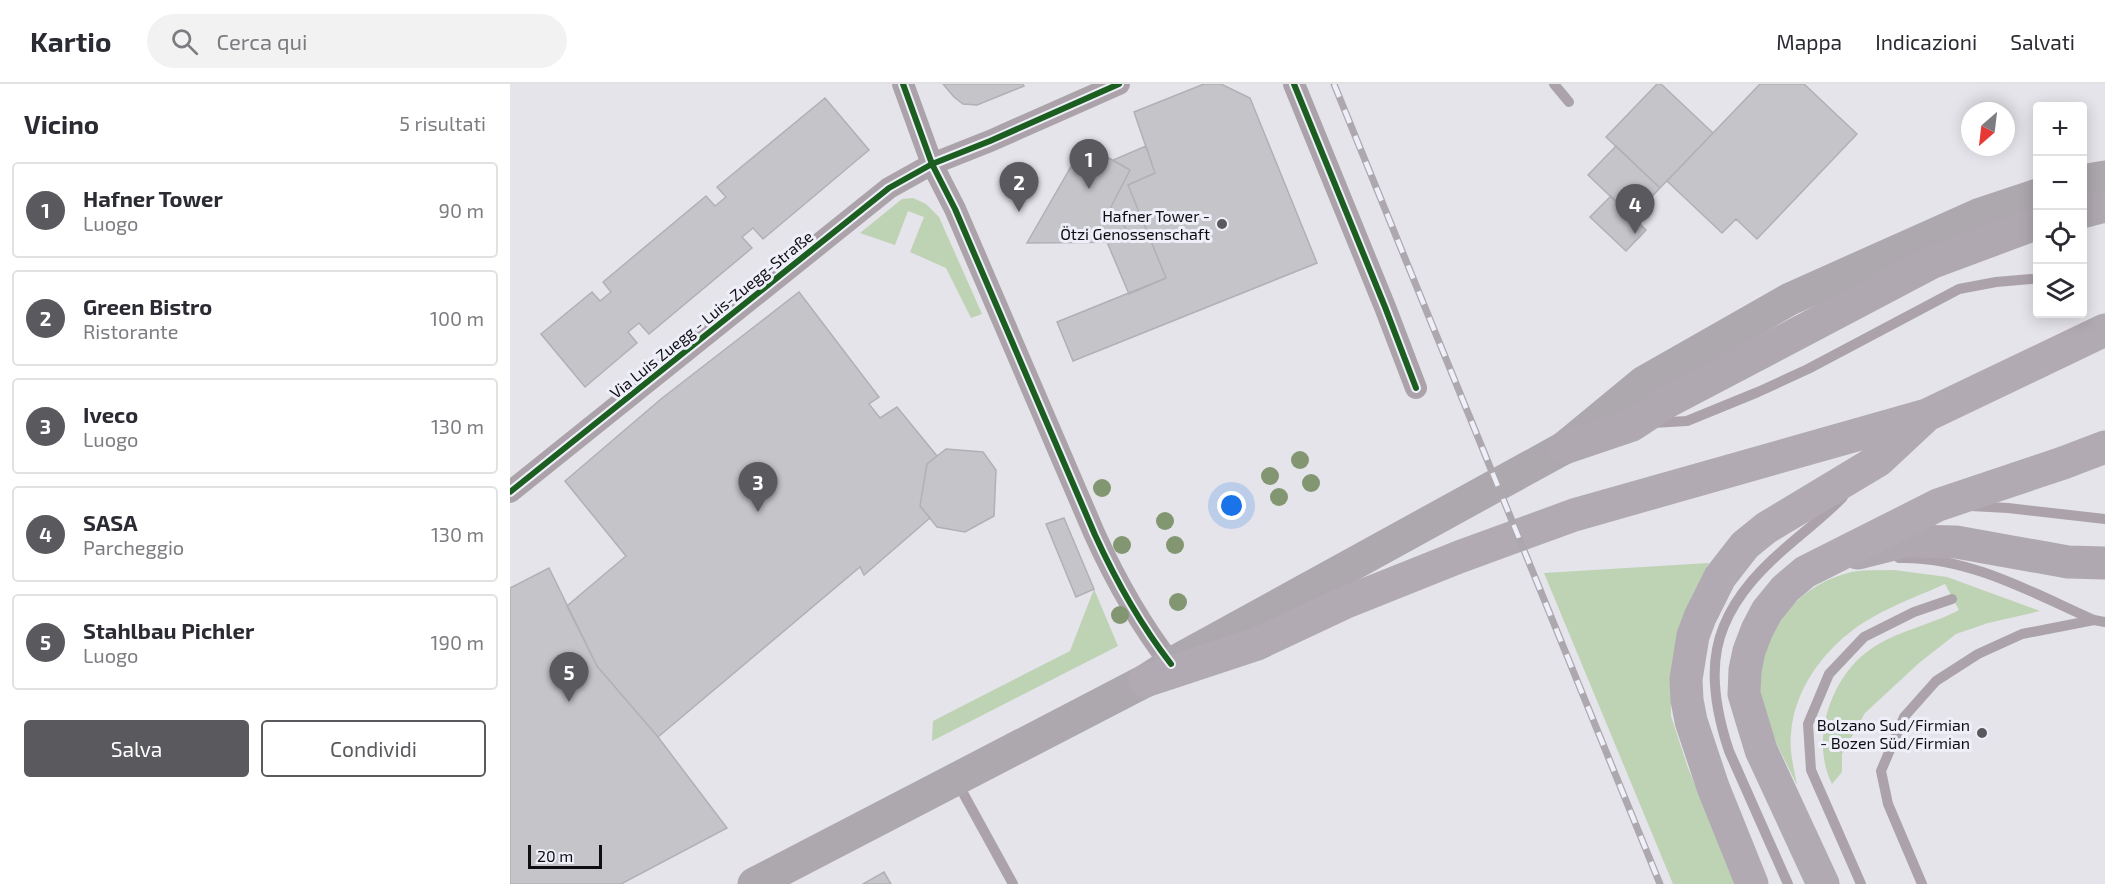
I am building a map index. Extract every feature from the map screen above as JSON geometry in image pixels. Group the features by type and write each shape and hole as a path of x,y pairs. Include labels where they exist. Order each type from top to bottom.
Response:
{"highway":[{"path":"2087,211 2105,206"},
{"path":"1564,448 1632,425 1667,402 1933,262 2033,224"},
{"path":"1158,673 1257,644 1344,603 1459,557 1574,515 1927,415 2105,330"},
{"path":"1752,884 1713,787 1691,722 1686,679 1694,636 1720,577 1745,545 1766,528 1879,459 1927,415"},
{"path":"1823,884 1761,750 1744,694 1749,651 1756,630 1767,611 1785,589 1805,572 1938,505 2105,447"},
{"path":"1830,560 1906,541 1956,542 2068,562 2105,563"}],"main road":[{"path":"2087,181 2105,177"},
{"path":"754,884 1158,673 1564,448 1644,382 1790,299 1978,215 2033,196"}],"street":[{"path":"903,84 932,164 955,209 1114,575 1150,637 1158,673"},
{"name":"Via Luis Zuegg - Luis-Zuegg-Straße","path":"510,492 889,188 932,164 1119,84"},
{"path":"1294,84 1416,388"}],"lane":[{"path":"1554,84 1569,102"},
{"path":"1632,425 1687,421 1715,411 1808,369 1959,290 1996,282 2031,279"},
{"path":"1788,884 1729,751 1723,732 1714,687 1716,651 1731,609 1746,588 1772,560 1836,504 1879,459"},
{"path":"1938,505 2008,507 2105,519"},
{"path":"1830,560 1909,557 1944,561 1989,574 2099,621"},
{"path":"1861,884 1811,770 1808,724 1829,674 1864,637 1914,612 1952,599"},
{"path":"1922,884 1888,804 1881,771 1904,717 1936,681 1978,654 2022,634 2099,621"},
{"path":"956,780 1013,884"}],"green space":[{"path":"913,198 926,204 939,217 982,314 971,318 946,268 910,252 924,217 908,211 895,245 860,233 902,199"},
{"path":"1709,563 1691,598 1671,676 1671,716 1688,768 1737,884 1673,884 1544,573"},
{"path":"1894,570 1947,577 2040,611 1988,623 1956,634 1919,663 1865,713 1842,754 1842,772 1832,784 1823,748 1824,729 1835,692 1845,676 1857,661 1881,643 1959,610 1945,584 1890,608 1858,627 1829,651 1817,666 1799,698 1791,740 1797,785 1773,735 1761,695 1762,663 1767,645 1786,612 1814,588 1830,579 1853,572"},
{"path":"1094,589 1118,646 932,741 933,721 1070,651"}],"building":[{"path":"943,84 1023,84 1024,86 977,105 963,104"},
{"name":"Hafner Tower - Ötzi Genossenschaft","path":"1204,84 1221,84 1250,98 1317,263 1073,361 1057,322 1166,278 1128,185 1155,173 1134,112"},
{"path":"1657,84 1661,84 1713,133 1660,188 1606,137"},
{"path":"1760,84 1804,84 1857,134 1757,239 1736,219 1722,233 1667,181"},
{"path":"825,98 869,150 763,239 753,228 742,237 752,248 649,334 639,323 628,332 637,343 585,387 541,334 592,292 600,301 611,292 603,282 706,196 715,206 726,197 717,187"},
{"path":"1084,144 1130,170 1111,207 1135,242 1027,243"},
{"path":"1146,146 1155,173 1128,185 1166,278 1129,294 1107,242 1135,242 1111,207 1130,170 1113,160"},
{"path":"1616,146 1660,188 1632,217 1588,175"},
{"path":"1611,196 1646,230 1626,251 1590,217"},
{"path":"799,292 879,397 869,404 880,418 897,407 937,456 927,464 920,506 930,518 864,575 860,567 658,737 597,666 567,606 626,556 565,481 661,399"},
{"path":"946,449 983,452 996,470 994,516 965,532 937,527 920,506 927,464"},
{"path":"1064,518 1094,589 1076,597 1046,524"},
{"path":"549,568 597,666 658,737 727,828 621,884 510,884 510,588"},
{"path":"884,872 891,884 863,884"}],"railway":[{"path":"1334,84 1660,884"}],"cycle path":[{"path":"903,84 932,164 955,209 1095,535 1129,602 1171,664"},
{"path":"510,492 889,188 932,164 1119,84"},
{"path":"1294,84 1416,388"}],"place":[{"name":"Hafner Tower","path":"1089,189"},
{"name":"Green Bistro","path":"1019,212"},
{"name":"Hafner Tower - Ötzi Genossenschaft","path":"1222,224"},
{"name":"SASA","path":"1635,234"},
{"name":"Iveco","path":"758,512"},
{"name":"Stahlbau Pichler","path":"569,702"},
{"name":"Bolzano Sud/Firmian - Bozen Süd/Firmian","path":"1982,733"}]}
